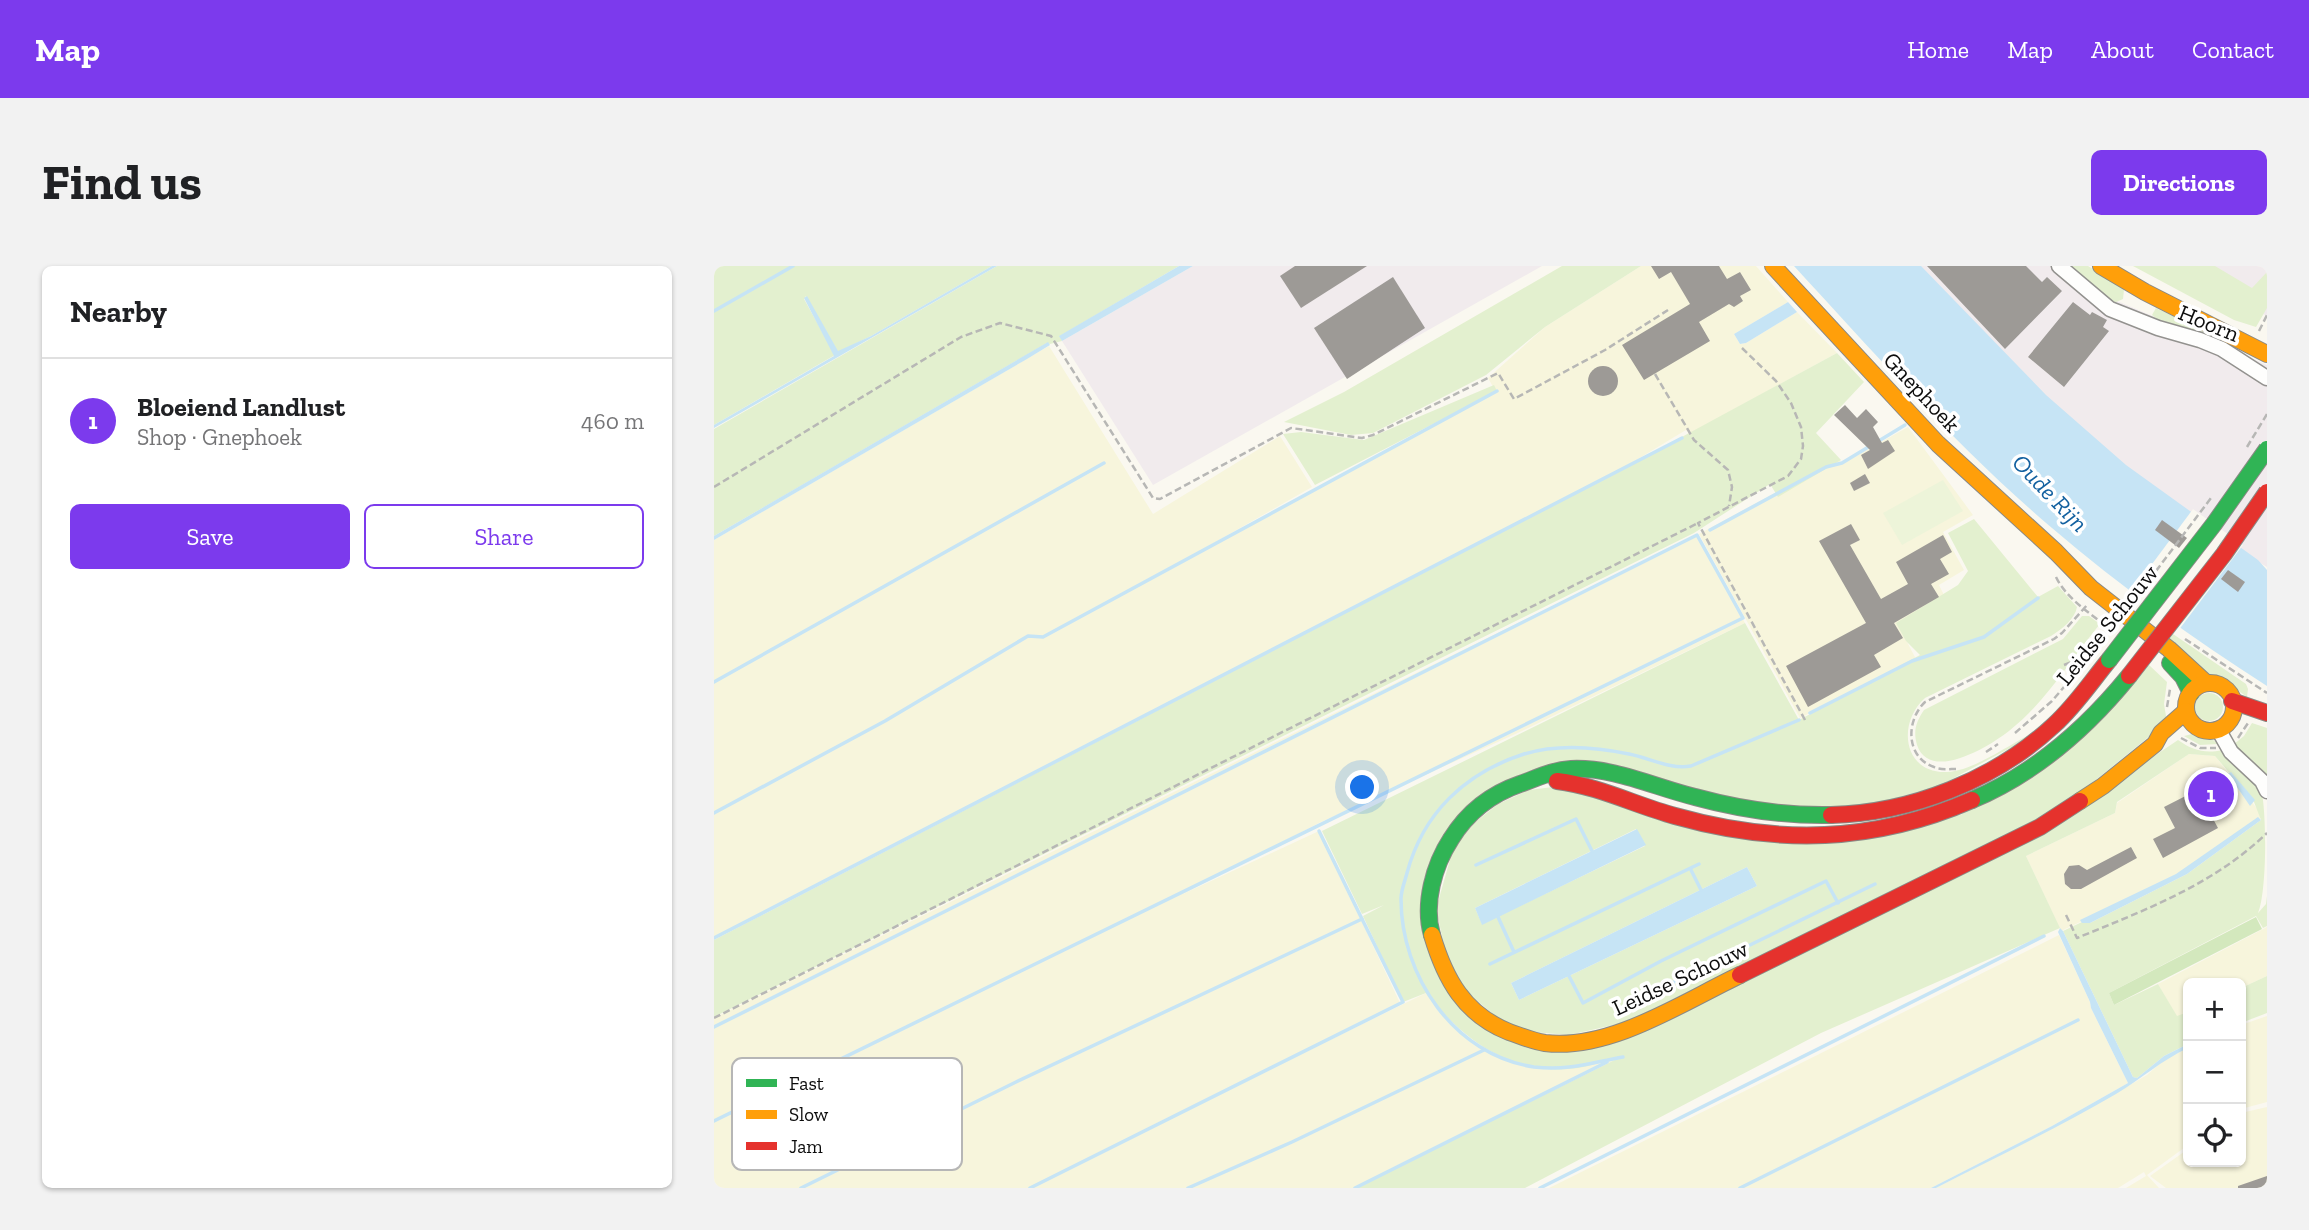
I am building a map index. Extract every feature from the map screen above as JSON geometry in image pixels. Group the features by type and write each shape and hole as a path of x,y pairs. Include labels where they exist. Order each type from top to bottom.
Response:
{"street":[{"name":"Gnephoek","path":"1773,266 1938,444 2056,552 2073,572 2181,657 2206,683"},
{"name":"Hoorn","path":"2059,266 2110,309 2222,349 2267,378"},
{"name":"Hoorn","path":"2101,266 2145,292 2267,354"},
{"path":"2131,317 2145,292"},
{"name":"Leidse Schouw","path":"2195,726 2161,733 2155,744 2103,786 2069,810 2002,847 1635,1026 1603,1038 1556,1044 1532,1041 1494,1026 1477,1014 1450,983 1439,964 1429,922 1430,889 1443,848 1473,810 1517,784 1554,771 1612,773 1727,806 1818,817 1843,817 1912,805 1937,797 1978,778 2020,752 2056,723 2109,660 2220,516 2267,449"},
{"name":"Leidse Schouw","path":"1538,778 1584,785 1678,817 1738,831 1783,836 1830,838 1868,834 1908,825 1957,808 2028,771 2069,740 2129,676 2224,554 2267,492"},
{"name":"Gnephoek","path":"2045,542 2053,559 2072,585 2174,666 2186,681 2191,693"},
{"path":"2232,709 2226,724 2206,731 2195,726 2186,711 2186,702 2197,687 2206,683 2222,687 2232,709 2267,722"},
{"path":"2232,709 2262,709 2267,713"},
{"name":"Leidse Schouw","path":"2175,729 2186,711"},
{"path":"2218,729 2235,757 2262,781 2267,791"}],"path":[{"path":"714,487 961,337 1000,323 1051,336 1153,498 1160,499 1291,428 1362,438 1498,373 1514,399 1605,350 1668,310"},
{"path":"2258,332 2267,315"},
{"path":"714,1018 1698,523 1788,475 1801,459 1801,427 1791,403 1776,381 1742,348"},
{"path":"1655,374 1694,440 1728,470 1732,487 1729,506"},
{"path":"2243,453 2267,414"},
{"name":"Leidse Schouw","path":"2151,576 2214,493"},
{"path":"1698,523 1805,720"},
{"name":"Leidse Schouw","path":"1957,769 1935,768 1926,763 1913,748 1910,727 1917,710 1925,702 2054,639 2063,633 2084,608 2116,634"},
{"name":"Leidse Schouw","path":"2064,665 2094,652 2085,662"},
{"name":"Leidse Schouw","path":"2012,736 2052,702 2077,672"},
{"path":"2171,684 2167,707 2175,729 2191,745 2205,750 2226,745"},
{"path":"2256,686 2267,693"},
{"path":"1979,755 2001,742"},
{"path":"2066,915 2077,938 2174,898 2228,866 2267,833"}],"shaded area":[{"path":"1193,266 1542,266 1153,485 1062,341"},
{"path":"1641,266 1756,266 1788,302 1734,334 1740,344 1797,312 1837,353 1689,434 1686,430 1608,477 714,940 714,540 1049,346 1153,514 1280,436 1312,487 1177,564 1496,392 1488,378 1545,327"},
{"path":"1911,266 2070,266 2101,294 2267,365 2267,567 2175,512 1964,324"},
{"path":"2177,266 2267,266 2267,316 2232,299"},
{"path":"1908,427 1973,515 1943,532 1964,570 1939,585 1945,597 1897,623 1916,659 1800,718 1699,534 1838,459 1842,464"},
{"path":"1697,535 1745,623 1522,731 1319,823 1183,894 1319,831 1400,1003 1076,1164 1426,993 1446,1019 1485,1050 1531,1066 1578,1068 1623,1057 1355,1188 714,1188 714,1018"},
{"path":"2189,754 2215,756 2263,816 2177,877 2061,931 2026,856 2115,813 2117,803"},
{"path":"2267,927 2267,976 2246,986 2246,978 2183,978 2183,1014 2177,1017 2158,984"},
{"path":"2059,935 2128,1083 2052,1126 1931,1188 1549,1188"},
{"path":"2267,1016 2267,1102 2246,1108 2246,1041 2246,1023"},
{"path":"2183,1050 2183,1149 2147,1175 2159,1188 2126,1188 2146,1176 2144,1172 2118,1188 1936,1188 2097,1104 2147,1075 2165,1059"},
{"path":"2267,1107 2267,1188 2166,1188 2150,1176 2183,1153 2183,1167 2246,1167 2246,1112"}],"green space":[{"path":"714,266 992,266 871,336 838,352 806,296 804,299 835,355 714,425"},
{"path":"997,266 1179,266 1060,336 1062,341 1047,343 714,536 714,429"},
{"path":"1562,266 1641,266 1545,327 1486,375 1373,433 1351,435 1284,422 1344,392"},
{"path":"2066,266 2088,266 2121,286 2124,290 2123,299 2114,303"},
{"path":"2133,266 2215,266 2252,288 2267,272 2267,308 2256,327 2234,320"},
{"path":"2156,308 2228,342 2159,321 2152,315"},
{"path":"1837,353 1864,382 1816,433 1841,460 1778,497 1770,484 1694,533 714,1017 714,940 1608,477"},
{"path":"1494,385 1497,391 1315,485 1283,434 1301,432 1364,440"},
{"path":"1943,480 1963,511 1902,545 1883,513"},
{"path":"1974,519 2038,597 2058,586 2077,607 2074,616 2051,636 1925,698 1910,721 1909,746 1921,765 1947,772 1967,768 2027,736 2012,747 1939,786 1863,807 1781,810 1635,774 1511,779 1424,878 1461,1009 1580,1050 2144,763 2178,740 2199,750 2222,750 2261,790 2265,832 2263,888 2258,913 2266,904 2267,896 2267,926 2263,928 2256,916 2109,993 2114,1005 2158,984 2177,1016 2183,1014 2183,1046 2164,1056 2137,1078 2133,1077 2063,931 2082,922 2090,923 2187,874 2261,820 2254,802 2215,756 2189,754 2117,802 2115,813 2026,856 2060,928 1821,1033 1525,1188 1355,1188 1619,1058 1578,1068 1532,1067 1511,1061 1474,1040 1426,993 1403,1002 1363,916 1384,905 1362,914 1322,831 1745,623 1799,720 1920,655 1906,641 1896,623 1958,585 1968,571 1948,533"},
{"path":"2082,616 2089,616 2100,624 2047,693 2023,719 1988,745 1961,758 1934,761 1924,756 1917,745 1915,731 1924,710 2063,639"},
{"path":"2173,634 2246,684 2247,697 2225,681 2212,677 2167,642"},
{"path":"2149,665 2167,682 2164,704 2167,722 2065,805 1627,1022 1569,1035 1532,1032 1499,1019 1469,994 1448,963 1436,909 1453,849 1474,823 1498,804 1529,790 1561,786 1720,835 1961,815","holes":["1636,829 1645,846 1482,924 1475,908","1747,867 1757,886 1519,1000 1511,983"]},
{"path":"2209,693 2219,697 2223,707 2219,717 2209,721 2199,717 2195,707 2199,697"},
{"path":"2252,723 2267,728 2267,781 2233,745 2244,736"},
{"path":"2196,733 2218,744 2200,745 2184,736"},
{"path":"2256,917 2262,929 2114,1005 2109,993"},
{"path":"2267,976 2267,1013 2246,1021 2246,986"}],"water":[{"path":"992,266 997,266 714,428 714,425 834,356 804,298 807,296 838,351 871,336"},
{"path":"1179,266 1193,266 1062,341 1059,336"},
{"name":"Oude Rijn","path":"1794,266 1921,266 2046,395 2126,465 2258,560 2267,570 2267,686 2130,591 2018,498 1919,401"},
{"path":"1788,302 1797,312 1740,344 1734,334"},
{"path":"1048,342 1050,345 1027,359 714,540 714,536"},
{"path":"2231,772 2255,800 2250,806 2228,774"},
{"path":"2258,817 2261,820 2187,874 2090,923 2082,923 2080,920 2176,874"},
{"path":"1637,829 1646,845 1482,925 1475,908"},
{"path":"1747,867 1757,886 1519,1000 1511,983"},
{"path":"2060,928 2063,931 2133,1077 2137,1078 2164,1056 2183,1046 2183,1051 2072,1119 1936,1188 1931,1188 2052,1126 2128,1083 2058,932"}],"pier":[{"path":"2193,509 2243,545 2178,631 2129,595"}],"building":[{"path":"1295,266 1367,266 1301,308 1280,276"},
{"path":"1651,266 1719,266 1727,279 1740,272 1751,290 1740,296 1743,301 1734,307 1729,304 1699,322 1710,341 1644,380 1622,345 1690,304 1671,272 1659,279"},
{"path":"1927,266 2026,266 2042,282 2047,277 2062,291 2005,349"},
{"path":"1393,277 1425,328 1347,379 1314,328"},
{"path":"2073,302 2090,315 2092,312 2107,320 2103,327 2109,331 2064,387 2028,357"},
{"path":"1603,366 1609,367 1617,375 1617,387 1609,395 1603,396 1597,395 1589,387 1588,381 1589,375 1597,367"},
{"path":"1845,405 1857,418 1866,409 1878,422 1873,427 1882,443 1888,440 1895,451 1868,469 1861,455 1870,450 1834,415"},
{"path":"1865,474 1870,483 1854,491 1850,483"},
{"path":"2162,520 2187,538 2179,548 2155,530"},
{"path":"1851,524 1860,540 1850,545 1881,599 1908,584 1896,562 1943,535 1952,552 1940,559 1949,574 1931,584 1939,597 1894,623 1903,638 1874,655 1881,667 1808,707 1786,666 1866,623 1819,541"},
{"path":"2228,570 2245,582 2238,592 2221,579"},
{"path":"2215,781 2224,797 2206,806 2218,828 2163,858 2153,839 2175,828 2164,807"},
{"path":"2131,847 2137,858 2081,889 2071,889 2065,884 2064,874 2069,866 2079,865 2087,870"},
{"path":"2267,1176 2267,1188 2238,1188 2238,1186"}],"waterway":[{"path":"714,311 793,266"},
{"path":"714,813 885,721 1028,636 1043,637 1497,391"},
{"path":"1877,442 1905,425"},
{"path":"714,938 1682,438"},
{"path":"1710,530 1870,446"},
{"path":"714,682 1104,463"},
{"path":"714,1027 1697,535 1743,618 843,1058"},
{"path":"1810,713 1912,661 1984,637 2038,598"},
{"path":"1623,1057 1579,1066 1534,1067 1505,1059 1479,1047 1457,1029 1437,1007 1422,983 1403,928 1401,899 1414,851 1435,814 1449,798 1483,772 1524,754 1550,749 1590,748 1683,767 1799,720"},
{"path":"1476,865 1576,819 1592,851"},
{"path":"1319,831 1362,919"},
{"path":"1490,964 1699,864"},
{"path":"1691,870 1701,890"},
{"path":"1569,976 1583,1003 1661,961 1826,881 1838,903"},
{"path":"1631,1003 1875,884"},
{"path":"1498,917 1514,952"},
{"path":"962,1109 1362,919 1403,1002 1030,1188"},
{"path":"1540,1188 2044,936"},
{"path":"1740,1188 2078,1020"},
{"path":"1188,1188 1292,1142 1484,1050"},
{"path":"1355,1188 1607,1062"},
{"path":"714,1121 732,1112"},
{"path":"801,1188 838,1170"}],"traffic: fast":[{"path":"2109,660 2214,524 2267,449"},
{"path":"2170,663 2183,677 2191,693"},
{"path":"1972,800 2017,777 2058,748 2095,714 2129,676"},
{"path":"1432,935 1429,911 1432,885 1445,849 1457,830 1472,813 1490,799 1509,788 1551,773 1571,769 1603,771 1728,805 1779,813 1831,815"}],"traffic: slow":[{"path":"1773,266 1938,444 2056,552 2091,588 2169,649 2206,683"},
{"path":"2101,266 2145,292 2267,354"},
{"path":"2210,683 2227,690 2234,707 2227,724 2210,731 2193,724 2186,707 2193,690 2210,683"},
{"path":"2080,801 2155,744 2161,733 2186,711"},
{"path":"1432,935 1450,980 1468,1005 1493,1024 1509,1032 1545,1043 1595,1040 1620,1032 1646,1022 1740,975"}],"traffic: jam":[{"path":"2129,676 2224,554 2267,492"},
{"path":"1831,815 1861,813 1921,800 1950,790 2006,762 2054,725 2109,660"},
{"path":"2232,701 2267,713"},
{"path":"1557,781 1587,787 1660,812 1713,825 1788,835 1862,832 1898,825 1972,800"},
{"path":"1740,975 2040,827 2080,801"}],"place":[{"name":"Bloeiend Landlust","path":"2211,794"}]}
